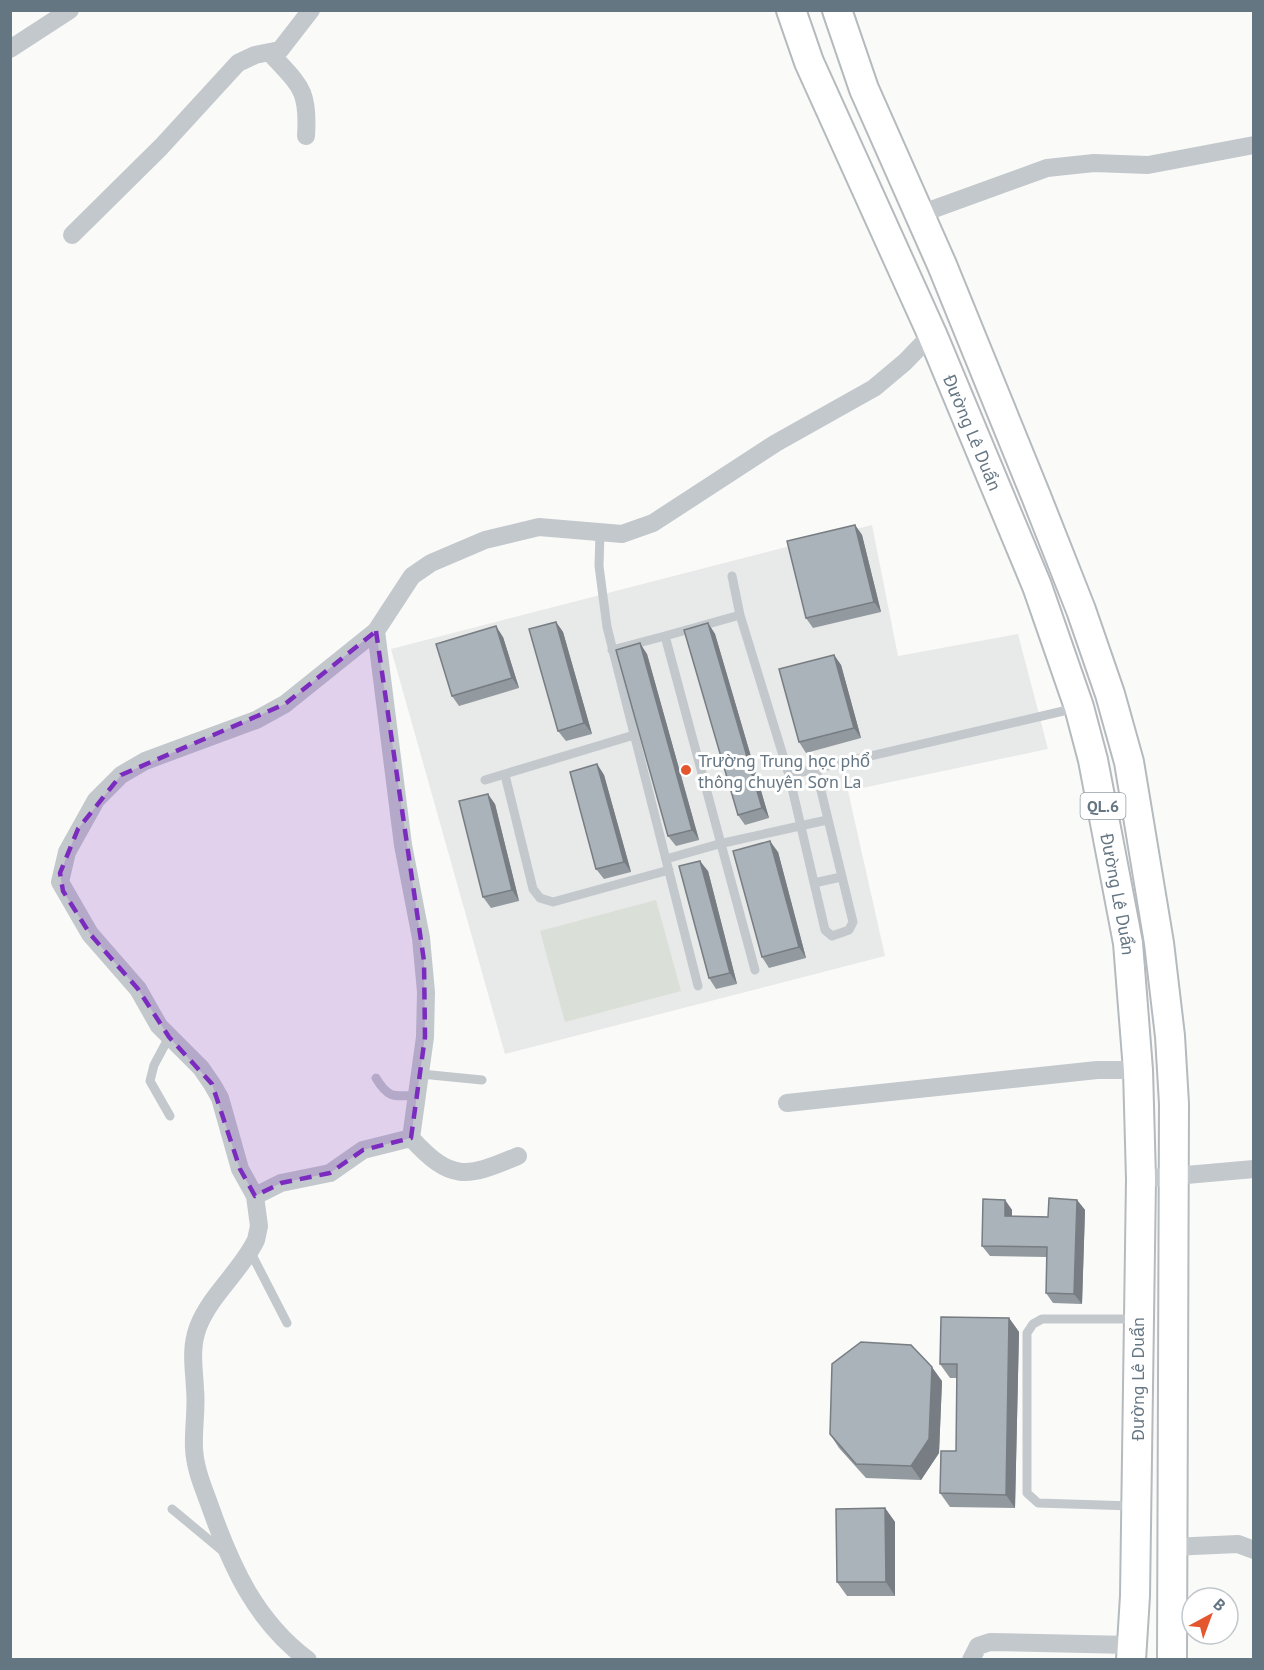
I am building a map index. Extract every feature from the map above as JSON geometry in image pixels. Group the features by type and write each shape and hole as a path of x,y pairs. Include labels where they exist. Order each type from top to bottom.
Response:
{"main road":[{"name":"Đường Lê Duẩn","path":"791,10 809,62 932,334 1037,586 1079,707 1093,760 1128,943 1138,1070 1141,1179 1137,1506 1131,1652"},
{"name":"Đường Lê Duẩn","path":"837,10 864,89 942,265 1081,610 1110,694 1129,762 1159,943 1170,1036 1175,1177 1172,1659"},
{"path":"907,279 942,265"}],"street":[{"path":"10,49 70,10"},
{"path":"72,235 161,147 238,63 255,55 280,50 310,10"},
{"path":"270,53 303,91 308,110 306,136"},
{"path":"920,214 1047,168 1094,163 1148,165 1254,145"},
{"path":"308,1659 276,1632 260,1612 227,1554 197,1467 192,1354 201,1321 250,1251 259,1226 255,1196 240,1169 220,1098 212,1084 201,1068 169,1037 138,989 90,934 63,891 60,873 78,829 96,800 121,775 164,753 256,720 285,704 376,631 412,576 457,551 485,540 539,527 560,526 600,533 622,534 653,523 776,443 874,388 905,362 932,334"},
{"path":"376,631 403,844 424,961 426,1037 411,1138"},
{"path":"787,1103 1097,1070 1138,1070"},
{"path":"255,1196 281,1184 330,1173 363,1150 411,1138"},
{"path":"411,1138 429,1158 445,1169 457,1172 493,1167 518,1156"},
{"path":"1141,1179 1254,1169"},
{"path":"1171,1547 1238,1544 1254,1550"},
{"path":"971,1659 978,1646 990,1642 1131,1652"}],"lane":[{"path":"600,533 602,595 612,650 698,986"},
{"path":"732,576 740,615 789,775 825,930 832,936 852,927 816,770"},
{"path":"612,650 740,615"},
{"path":"664,636 754,970"},
{"path":"789,775 1079,707"},
{"path":"485,780 634,735"},
{"path":"505,775 533,889 540,898 553,903 669,870"},
{"path":"666,859 719,844 827,820"},
{"path":"814,883 841,877"},
{"path":"169,1037 154,1065 150,1081 170,1116"},
{"path":"421,1074 482,1080"},
{"path":"376,1078 383,1091 392,1096 419,1095"},
{"path":"250,1251 287,1323"},
{"path":"1137,1506 1038,1503 1030,1497 1026,1489 1029,1328 1042,1319 1138,1318"},
{"path":"172,1509 227,1554"}],"highlighted area":[{"path":"376,631 424,961 425,1037 411,1138 363,1150 330,1173 281,1183 255,1196 240,1169 212,1084 169,1037 138,989 90,934 63,891 60,873 78,829 121,775 285,704"}],"shaded area":[{"name":"Trường Trung học phổ thông chuyên Sơn La","path":"872,525 898,656 1018,634 1048,749 848,791 885,956 505,1054 391,649"},
{"path":"656,900 681,991 565,1022 540,931"}],"building":[{"path":"855,525 874,602 806,618 787,541"},
{"path":"556,622 584,723 558,731 529,629"},
{"path":"708,623 762,808 738,815 684,630"},
{"path":"496,626 512,678 452,696 436,644"},
{"path":"640,643 692,830 668,836 616,650"},
{"path":"834,655 854,728 799,742 779,669"},
{"path":"597,764 624,862 596,869 570,772"},
{"path":"488,794 512,890 483,897 459,801"},
{"path":"770,841 799,947 762,957 733,851"},
{"path":"700,861 730,973 709,978 679,866"},
{"path":"1049,1198 1077,1200 1074,1294 1046,1293 1047,1247 982,1246 983,1199 1005,1200 1005,1216 1048,1217"},
{"path":"941,1317 1009,1318 1006,1495 940,1493 941,1451 956,1451 957,1364 940,1364"},
{"path":"861,1342 911,1345 932,1367 929,1439 911,1466 856,1464 830,1434 832,1364"},
{"path":"885,1508 886,1582 837,1582 836,1509"}],"place":[{"name":"Trường Trung học phổ thông chuyên Sơn La","path":"686,770"}]}
